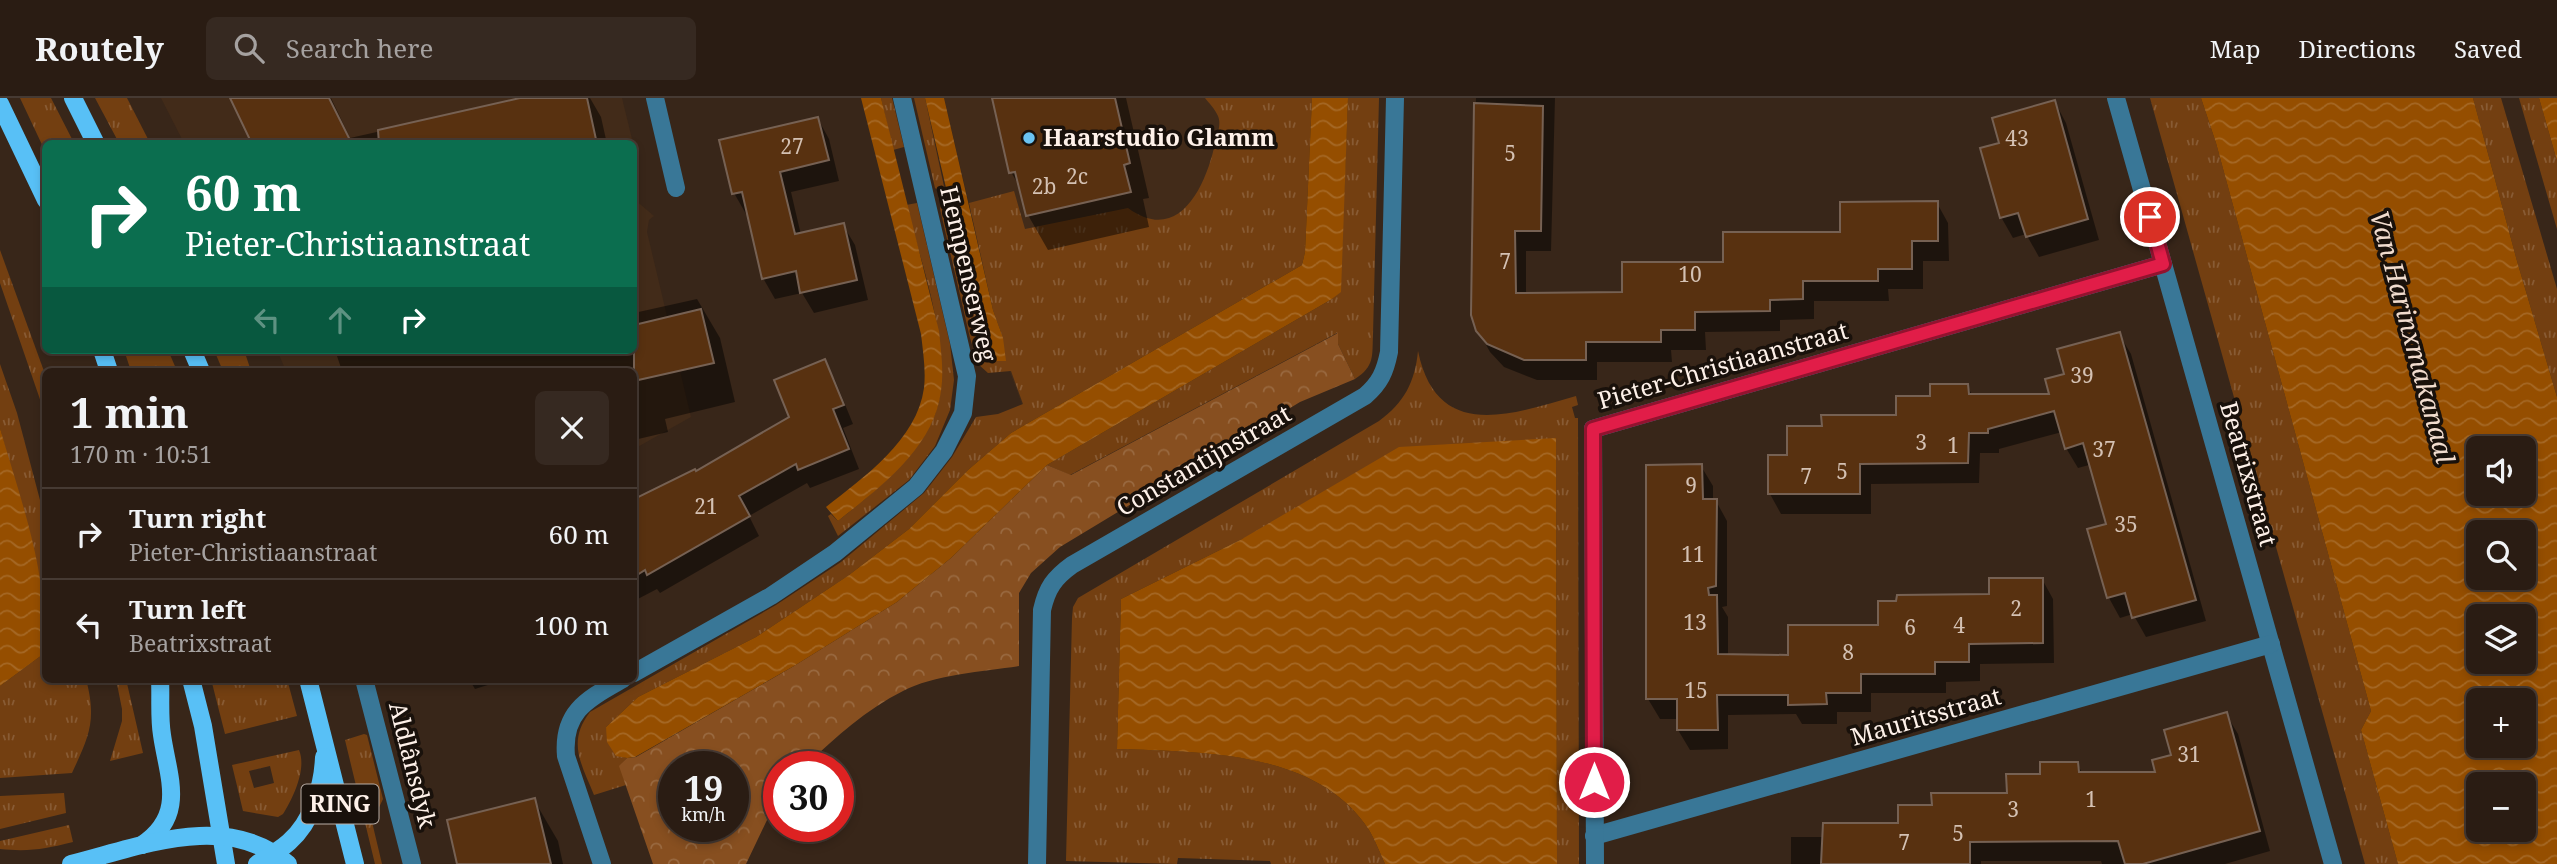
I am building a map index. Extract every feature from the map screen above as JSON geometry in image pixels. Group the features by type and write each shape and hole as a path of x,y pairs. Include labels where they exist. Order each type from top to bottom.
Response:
{"main road":[{"path":"73,98 94,140"},
{"path":"0,104 42,192"},
{"path":"132,849 144,844 158,831 172,802 172,783 161,734 160,683"},
{"path":"192,683 203,726 226,864"},
{"name":"RING","path":"308,683 355,864"},
{"path":"257,864 291,841 308,817 324,772 325,743"},
{"path":"71,864 170,839 211,835 256,845 288,864"}],"street":[{"path":"655,98 676,188"},
{"name":"Hempenserweg","path":"637,671 771,596 835,553 916,486 944,452 963,414 967,376 902,98"},
{"name":"Constantijnstraat","path":"1037,864 1042,610 1047,591 1056,576 1365,396 1377,386 1385,371 1389,352 1395,98"},
{"name":"Beatrixstraat","path":"2116,98 2333,864"},
{"name":"Pieter-Christiaanstraat","path":"1595,864 1593,429 2163,264"},
{"name":"Mauritsstraat","path":"1594,836 2271,644"},
{"name":"Aldlânsdyk","path":"366,683 412,864"},
{"path":"602,864 566,756 565,739 569,723 576,711 616,683"}],"shaded area":[{"path":"161,98 622,98 632,140 182,140"},
{"path":"944,98 1312,98 1029,423 1006,361"},
{"path":"637,202 654,216 649,220 647,232 691,417 637,447 637,368 285,368 279,354 637,354"}],"green space":[{"path":"20,98 51,98 72,140 42,140 42,145"},
{"path":"95,98 127,98 148,140 117,140"},
{"path":"881,98 892,98 904,147 893,150"},
{"path":"914,98 925,98 945,191 940,192 935,188"},
{"path":"1205,98 1312,98 1305,252 1302,265 1011,433 968,470 909,529 849,575 756,637 638,697 606,727 616,755 627,758 620,766 626,785 594,795 581,763 578,743 579,733 590,712 776,605 841,562 924,493 952,457 976,417 998,414 1023,404 1011,371 988,373 978,364 940,209 942,201 947,199 1003,338 993,310 969,203 1014,191 1025,229 1128,208 1145,217 1161,220 1174,216 1186,207 1195,195 1209,164 1217,136 1218,116"},
{"path":"1348,98 1379,98 1373,348 1366,370 1355,379 1338,344 1337,333 1070,475 1047,465 1340,292"},
{"path":"2150,98 2201,98 2216,143 2371,711 2361,730 2398,864 2365,864"},
{"path":"2473,98 2501,98 2557,289 2557,397 2517,261"},
{"path":"2519,98 2539,98 2557,161 2557,229"},
{"path":"917,203 950,344 954,380 950,410 935,446 909,480 838,536 828,516 831,514 838,521 900,466 930,425 938,402 940,347 935,316 906,205"},
{"path":"0,250 43,368 42,405 0,283"},
{"path":"1338,333 1338,344 1355,379 1300,402 1060,547 1031,573 1019,593 1019,666 959,674 915,686 863,716 821,751 763,751 763,828 746,864 653,864 619,766 627,758 636,757 794,666 897,602 951,558 1047,465 1071,475"},
{"path":"1418,351 1428,380 1442,399 1459,410 1480,415 1503,414 1576,396 1578,405 1572,407 1575,418 1578,418 1579,864 1557,864 1556,438 1242,539 1121,599 1117,749 1220,755 1289,770 1320,784 1347,804 1369,830 1385,864 1271,864 1270,861 1178,858 1177,864 1066,861 1072,618 1073,607 1078,598 1379,421 1395,407 1407,391"},
{"path":"125,354 170,354 176,368 130,368"},
{"path":"216,354 245,354 250,368 222,368"},
{"path":"0,364 17,413 42,508 42,596 40,580 0,428"},
{"path":"42,655 42,683 87,683 91,706 90,728 72,773 0,778 0,686"},
{"path":"117,683 127,683 143,753 110,761 122,721"},
{"path":"212,683 288,683 297,716 225,734"},
{"path":"367,735 383,799 372,822 382,864 375,864 345,740"},
{"path":"299,750 300,774 295,792 283,814 278,817 243,811 232,765","holes":["270,766 274,783 254,788 249,771"]},
{"path":"64,793 66,813 0,829 0,796"},
{"path":"69,825 73,842 37,849 0,849 0,841"}],"water":[{"path":"861,98 881,98 939,331 942,384 936,412 928,431 916,448 887,480 838,521 826,507 872,470 900,441 919,407 925,381 921,334"},
{"path":"925,98 944,98 993,310 1003,338 1006,361 994,361 984,350"},
{"path":"1312,98 1348,98 1341,292 1047,465 951,558 897,602 794,666 635,757 616,756 607,742 606,727 638,697 756,637 849,575 909,529 968,470 1011,433 1302,265 1305,252"},
{"name":"Van Harinxmakanaal","path":"2201,98 2473,98 2557,397 2557,864 2398,864 2361,730 2371,711 2216,143"},
{"path":"2539,98 2557,98 2557,161"},
{"path":"0,428 25,512 38,569 42,598 42,655 0,686"},
{"path":"1556,438 1557,864 1385,864 1369,830 1347,804 1320,784 1289,770 1220,755 1117,749 1121,599 1242,539 1399,447"}],"building":[{"path":"230,98 329,98 350,140 250,140"},
{"path":"520,98 587,98 596,140 379,140 378,130"},
{"path":"992,98 1115,98 1130,163 1124,165 1131,192 1026,216 1015,172 1009,173"},
{"path":"2055,100 2088,219 2026,237 2018,213 2000,218 1980,148 1999,143 1992,118"},
{"path":"1474,103 1543,106 1541,231 1515,231 1516,293 1622,292 1622,262 1723,262 1723,232 1840,232 1840,202 1938,201 1938,241 1912,241 1912,269 1878,269 1878,281 1803,281 1803,299 1770,300 1770,311 1695,312 1695,330 1661,330 1661,342 1586,342 1586,360 1524,360 1487,344 1476,331 1471,315"},
{"path":"818,117 829,160 780,172 795,234 844,223 857,280 800,293 796,271 762,279 742,192 732,194 719,140"},
{"path":"701,309 714,363 637,380 634,354 637,354 637,324"},
{"path":"2120,332 2196,600 2132,618 2125,593 2107,598 2087,529 2106,524 2083,443 2065,449 2054,411 1988,429 1988,433 1969,433 1968,463 1860,464 1860,494 1768,494 1768,455 1787,455 1787,426 1822,426 1821,415 1896,415 1896,396 1930,396 1930,384 1968,384 1969,394 2049,394 2045,379 2064,374 2057,349"},
{"path":"825,359 844,405 833,409 849,449 798,470 796,464 739,496 750,516 647,575 645,570 637,575 637,498 695,469 696,471 789,417 774,380"},
{"path":"1702,464 1703,499 1717,499 1716,586 1708,588 1709,595 1717,595 1718,654 1788,655 1788,625 1878,625 1878,601 1896,601 1897,595 1989,594 1989,578 2043,578 2043,643 1969,644 1969,662 1935,662 1935,674 1861,674 1861,693 1826,693 1827,704 1788,705 1788,695 1717,695 1718,730 1677,730 1677,699 1646,699 1646,465"},
{"path":"2227,712 2260,831 2143,864 2125,864 2118,841 1970,842 1970,864 1821,864 1823,823 1898,823 1898,805 1932,805 1931,793 2007,793 2006,774 2040,774 2040,762 2078,762 2079,772 2155,772 2152,760 2171,755 2164,730"},
{"path":"535,798 551,864 457,864 447,820"}],"place":[{"name":"Haarstudio Glamm","path":"1029,138"}],"route":[{"path":"1594,782 1593,429 2163,264 2150,217"}]}
